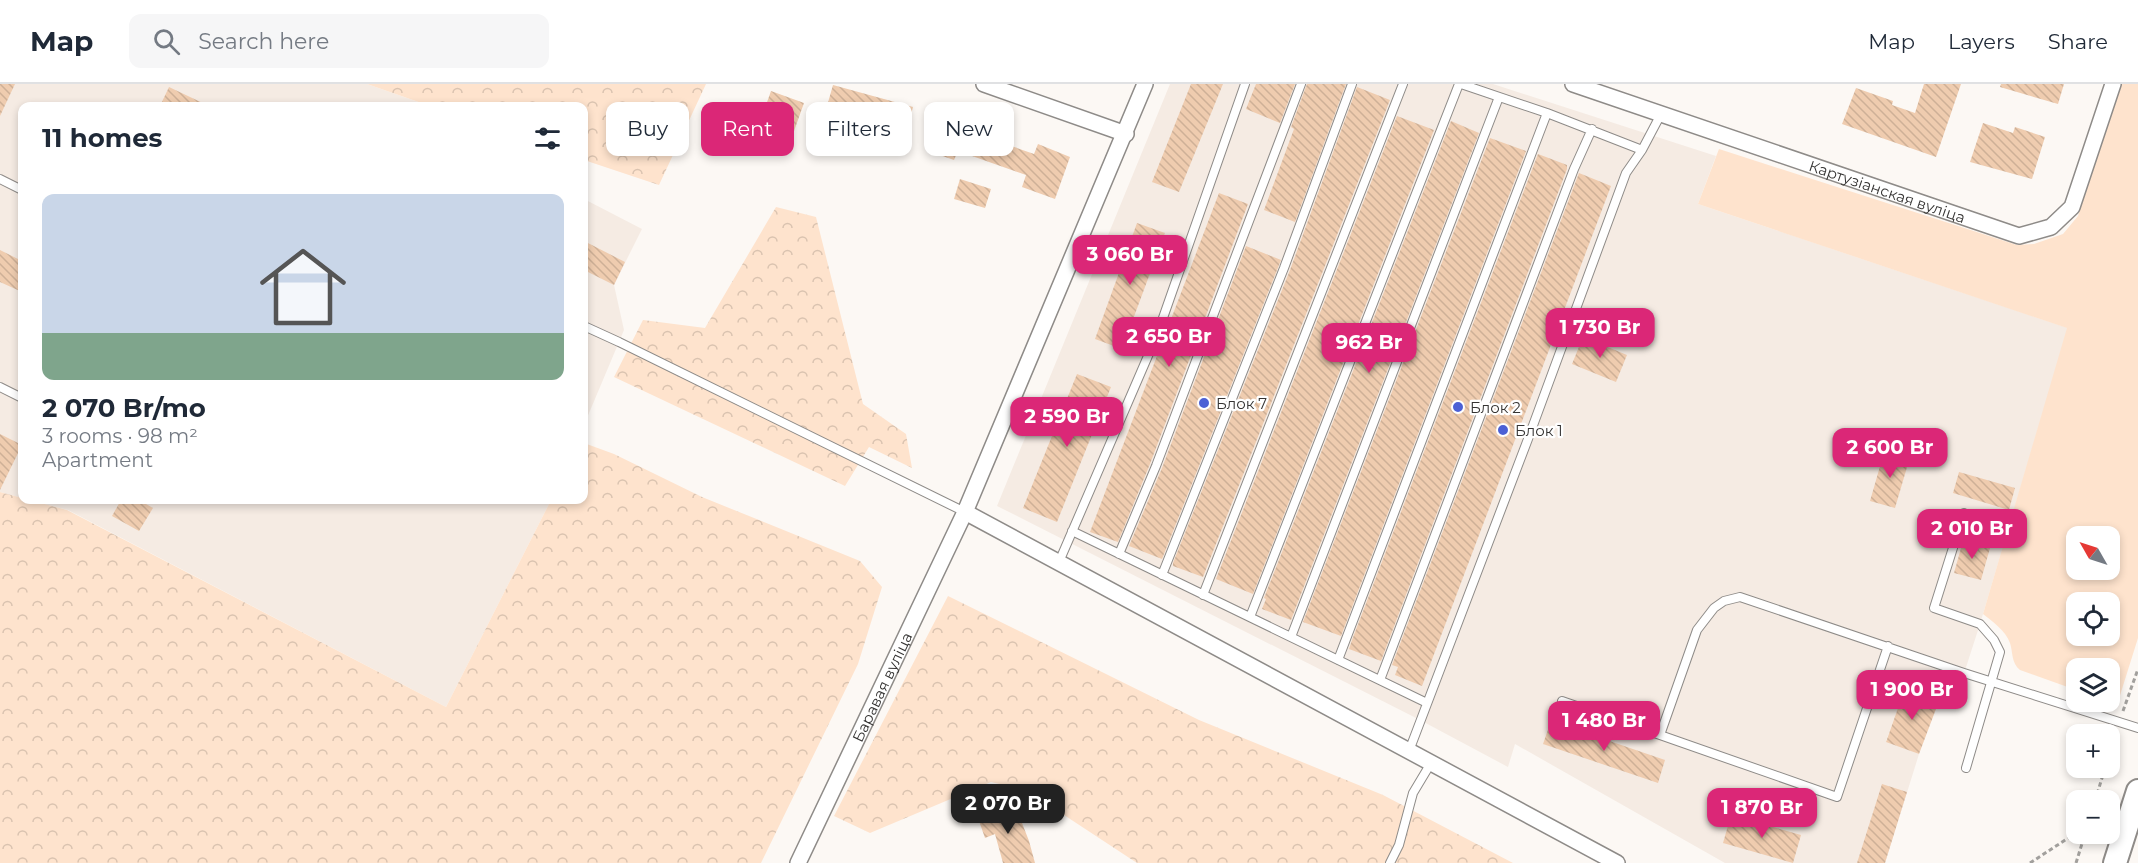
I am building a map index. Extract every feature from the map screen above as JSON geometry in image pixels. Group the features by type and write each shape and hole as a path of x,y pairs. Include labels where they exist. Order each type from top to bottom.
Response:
{"main road":[{"path":"2115,863 2138,791"}],"street":[{"path":"984,84 1126,134"},
{"name":"Баравая вуліца","path":"798,863 965,512 1126,134 1145,84"},
{"name":"Картузіанская вуліца","path":"1580,85 2019,236 2051,226 2072,207 2113,84"},
{"path":"965,512 1617,863"}],"lane":[{"path":"1059,562 1156,335 1245,84"},
{"path":"1119,554 1156,466 1300,84"},
{"path":"1162,574 1284,268 1352,84"},
{"path":"1203,595 1403,84"},
{"path":"1250,617 1460,84 1592,129 1642,150"},
{"path":"1291,637 1499,97"},
{"path":"1338,660 1547,113"},
{"path":"1408,751 1626,172 1642,150 1661,114"},
{"path":"1380,680 1574,169 1592,129"},
{"path":"0,179 18,188"},
{"path":"588,328 965,512"},
{"path":"0,387 18,396"},
{"path":"1964,513 1934,608 1980,624 1994,640 2000,652 1966,768"},
{"path":"1072,531 1427,703"},
{"path":"1660,735 1697,630 1714,608 1724,601 1740,597 2138,728"},
{"path":"1562,701 1837,797 1888,646"},
{"path":"1390,863 1399,845 1413,793 1431,763"}],"path":[{"path":"2030,863 2066,840"},
{"path":"2076,863 2082,844"}],"shaded area":[{"path":"0,84 367,84 419,102 18,102 18,497 0,492"},
{"path":"1170,84 1493,84 1716,156 1698,204 2068,328 1959,689 1954,688 1939,701 1905,689 1886,741 1919,754 1885,863 1725,863 1515,744 1508,767 1420,720 997,506"},
{"path":"588,201 642,229 614,285 624,330 588,416"},
{"path":"44,504 549,504 446,707 68,510"}],"green space":[{"path":"367,84 706,84 689,121 689,102 606,102 606,156 672,156 659,185 588,161 588,102 419,102"},
{"path":"2119,84 2138,84 2138,638 2120,695 2120,658 2066,658 2066,686 2020,670 2014,661 2010,643 2005,634 1983,614 2067,328 1698,204 1719,149 2017,245 2034,244 2063,234 2078,216"},
{"path":"776,207 816,217 863,404 906,434 912,468 869,447 845,486 614,377 643,320 705,328"},
{"path":"588,444 614,454 702,497 860,561 882,587 858,664 761,863 0,863 0,492 18,497 18,504 45,504 67,510 446,707 549,504 588,504"},
{"path":"948,596 1199,720 1383,795 1513,863 1137,863 1026,790 991,782 870,833 834,816"}],"building":[{"path":"0,84 15,84 0,116"},
{"path":"1191,84 1223,84 1179,192 1152,182"},
{"path":"1256,84 1295,84 1280,123 1246,109"},
{"path":"1307,84 1346,84 1295,222 1264,210 1294,129 1291,127"},
{"path":"1924,84 1961,84 1936,157 1842,124 1856,88 1893,101 1892,105 1915,113"},
{"path":"2001,84 2064,84 2058,104 2000,87"},
{"path":"833,85 895,102 828,102"},
{"path":"169,87 201,102 162,102"},
{"path":"1357,87 1390,100 1203,577 1173,566 1173,563 1290,270"},
{"path":"771,91 804,103 794,131 794,102 767,102"},
{"path":"1397,116 1434,130 1253,594 1216,579"},
{"path":"1451,121 1479,133 1291,620 1262,609 1266,599 1264,598"},
{"path":"1983,123 2013,133 2015,127 2045,137 2032,179 1970,162"},
{"path":"1490,138 1526,151 1341,636 1303,622"},
{"path":"1038,144 1070,157 1055,199 1022,187 1026,175 972,156 1014,156 1014,147 1034,154"},
{"name":"Блок 2","path":"1538,154 1567,165 1567,169 1381,661 1349,649"},
{"path":"942,156 956,156 954,160"},
{"name":"Блок 1","path":"1579,173 1611,186 1422,686 1395,675 1398,667 1392,665"},
{"path":"960,179 991,189 985,208 954,199"},
{"path":"1219,193 1248,204 1150,464 1118,542 1090,532"},
{"path":"1137,223 1165,233 1122,349 1095,339"},
{"path":"588,243 625,262 614,285 588,272"},
{"name":"Блок 7","path":"1246,246 1281,260 1162,559 1129,546 1162,468"},
{"path":"0,250 18,259 18,290 0,282"},
{"path":"1583,337 1627,355 1616,382 1572,364"},
{"path":"1077,374 1111,387 1057,522 1023,508"},
{"path":"0,434 18,443 18,453 0,490"},
{"path":"1885,449 1910,457 1895,508 1870,501"},
{"path":"1959,472 2015,488 2009,510 1953,493"},
{"path":"119,504 146,504 153,508 139,531 112,516"},
{"path":"1963,541 1990,548 1981,580 1954,573"},
{"path":"1905,688 1939,701 1919,754 1886,742"},
{"path":"1551,721 1665,760 1658,783 1543,744"},
{"path":"1882,784 1907,792 1885,863 1857,863"},
{"path":"1015,805 1035,863 1003,863 995,834 985,838 978,818"},
{"path":"1731,815 1801,835 1793,863 1723,843"}],"place":[{"name":"Блок 7","path":"1204,403"},
{"name":"Блок 2","path":"1458,407"},
{"name":"Блок 1","path":"1503,430"}]}
